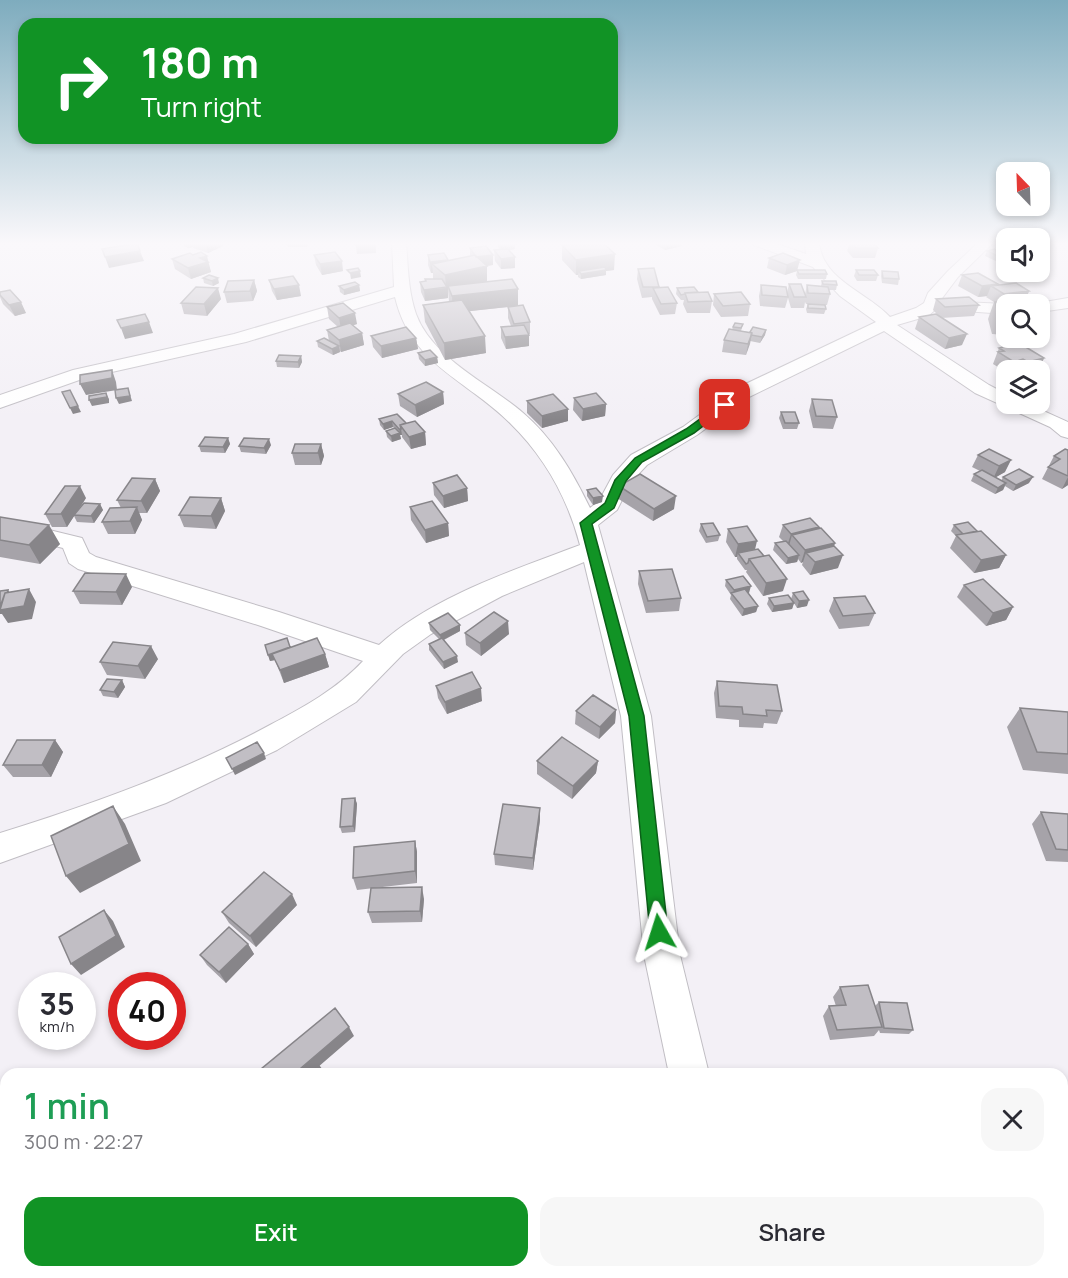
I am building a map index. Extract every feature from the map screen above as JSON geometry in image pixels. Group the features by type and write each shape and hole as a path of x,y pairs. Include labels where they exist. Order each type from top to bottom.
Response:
{"street":[{"path":"0,402 52,381 135,360 216,344 362,302"},
{"path":"405,302 408,315 416,330 441,362 516,417 544,447 564,477 589,536 636,716 662,955 688,1068"},
{"path":"858,302 899,335 996,396"},
{"path":"1050,306 1068,303"},
{"path":"0,848 77,824 229,761 303,721 352,689 400,642 436,618 503,586 589,536 609,505 621,480 644,456 690,431 742,393 886,323 913,316 931,305 996,308"},
{"path":"1036,414 1065,429"},
{"path":"0,525 74,543 78,557 87,563 383,657"}],"building":[{"path":"6,302 21,302 9,305"},
{"path":"182,302 206,302 204,304 181,303"},
{"path":"463,302 485,336 444,343 423,305"},
{"path":"660,302 677,303 661,304"},
{"path":"720,302 748,302 750,304 723,306"},
{"path":"939,302 975,302 979,305 945,307"},
{"path":"343,303 355,313 339,318 327,307"},
{"path":"808,304 825,305 826,309 808,308"},
{"path":"523,305 530,322 514,324 508,307"},
{"path":"145,314 149,322 121,328 117,320"},
{"path":"936,314 967,334 949,338 919,317"},
{"path":"350,323 362,333 339,340 327,330"},
{"path":"735,323 743,324 741,328 733,327"},
{"path":"524,325 529,335 505,337 501,327"},
{"path":"406,327 416,338 381,346 371,336"},
{"path":"753,327 766,330 762,337 751,335"},
{"path":"729,329 752,333 748,344 724,340"},
{"path":"324,338 339,346 332,349 317,341"},
{"path":"999,348 1027,348 1044,358 1011,360 998,352 1004,351"},
{"path":"430,350 437,357 425,360 418,353"},
{"path":"279,355 301,356 298,362 276,361"},
{"path":"112,370 112,378 80,384 80,375"},
{"path":"426,382 443,392 415,405 398,394"},
{"path":"128,388 130,396 116,398 115,390"},
{"path":"70,390 78,406 70,408 62,392"},
{"path":"106,393 107,397 89,400 89,396"},
{"path":"596,393 606,404 583,409 574,398"},
{"path":"553,394 568,409 542,416 527,401"},
{"path":"812,399 832,400 837,417 816,416"},
{"path":"781,412 795,412 799,423 785,423"},
{"path":"397,414 406,423 400,425 401,429 392,421 383,424 379,419"},
{"path":"415,421 425,432 409,437 400,425"},
{"path":"395,428 400,433 391,436 386,431"},
{"path":"205,437 228,438 223,447 199,446"},
{"path":"244,438 269,439 264,448 239,446"},
{"path":"295,444 321,444 318,453 292,453"},
{"path":"989,449 1011,460 999,466 978,455"},
{"path":"1065,449 1068,450 1068,476 1048,467 1060,459 1054,456"},
{"path":"1019,469 1033,477 1016,485 1003,477"},
{"path":"982,470 1006,483 998,488 974,474"},
{"path":"640,474 676,496 654,509 619,486"},
{"path":"457,475 467,488 443,496 433,483"},
{"path":"132,478 155,479 141,501 117,500"},
{"path":"65,486 80,486 61,514 45,514"},
{"path":"596,488 603,496 593,498 587,490"},
{"path":"190,497 221,498 211,516 179,515"},
{"path":"432,501 448,523 425,530 410,507"},
{"path":"84,503 100,504 91,516 74,515"},
{"path":"137,507 130,521 102,522 110,508"},
{"path":"0,517 49,525 29,545 0,540"},
{"path":"810,518 819,527 791,534 783,525"},
{"path":"968,522 977,531 963,534 954,525"},
{"path":"713,523 720,535 707,537 701,524"},
{"path":"747,526 757,541 738,544 728,529"},
{"path":"821,528 835,543 805,550 792,535"},
{"path":"981,531 1006,555 981,560 956,535"},
{"path":"786,541 799,555 788,558 775,543"},
{"path":"834,546 843,555 815,562 806,553"},
{"path":"758,549 764,556 749,559 746,564 738,553"},
{"path":"769,555 787,579 766,583 749,559"},
{"path":"672,569 681,598 648,601 639,571"},
{"path":"85,573 126,574 116,592 73,591"},
{"path":"743,576 751,586 734,590 726,580"},
{"path":"983,579 1013,607 993,613 964,585"},
{"path":"29,589 24,606 0,610 5,593"},
{"path":"745,589 758,606 744,609 731,593"},
{"path":"8,590 5,593 0,607 0,591"},
{"path":"803,591 809,600 799,601 793,593"},
{"path":"788,595 794,603 774,606 769,598"},
{"path":"865,596 875,613 843,616 834,598"},
{"path":"494,612 508,621 480,643 465,633"},
{"path":"448,613 460,625 440,635 429,623"},
{"path":"287,638 290,647 268,655 265,645"},
{"path":"317,638 325,654 280,670 272,654"},
{"path":"442,638 457,656 443,662 429,644"},
{"path":"113,642 151,646 138,666 100,662"},
{"path":"472,672 481,688 445,702 436,686"},
{"path":"107,679 122,680 114,692 100,690"},
{"path":"717,681 777,685 782,711 766,710 767,716 743,714 742,707 719,706"},
{"path":"593,695 616,710 600,727 576,711"},
{"path":"1020,708 1068,712 1068,754 1037,752"},
{"path":"562,737 598,761 573,786 537,761"},
{"path":"17,740 55,740 42,765 3,765"},
{"path":"257,742 264,753 232,769 226,758"},
{"path":"355,798 353,826 340,827 342,799"},
{"path":"503,804 540,808 533,858 494,854"},
{"path":"113,806 129,844 66,876 51,836"},
{"path":"1041,812 1068,814 1068,850 1056,849"},
{"path":"415,841 415,871 353,878 354,847"},
{"path":"264,872 292,894 250,936 222,912"},
{"path":"422,887 420,911 368,912 371,888"},
{"path":"104,910 116,936 71,964 59,937"},
{"path":"229,927 248,944 219,972 200,955"},
{"path":"868,985 882,1027 837,1030 829,1006 846,1005 840,987"},
{"path":"879,1002 907,1003 913,1030 884,1028"},
{"path":"335,1008 349,1027 301,1068 262,1068"}],"route":[{"path":"659,932 636,716 586,523 609,505 621,480 639,460 690,431 725,405"}]}
